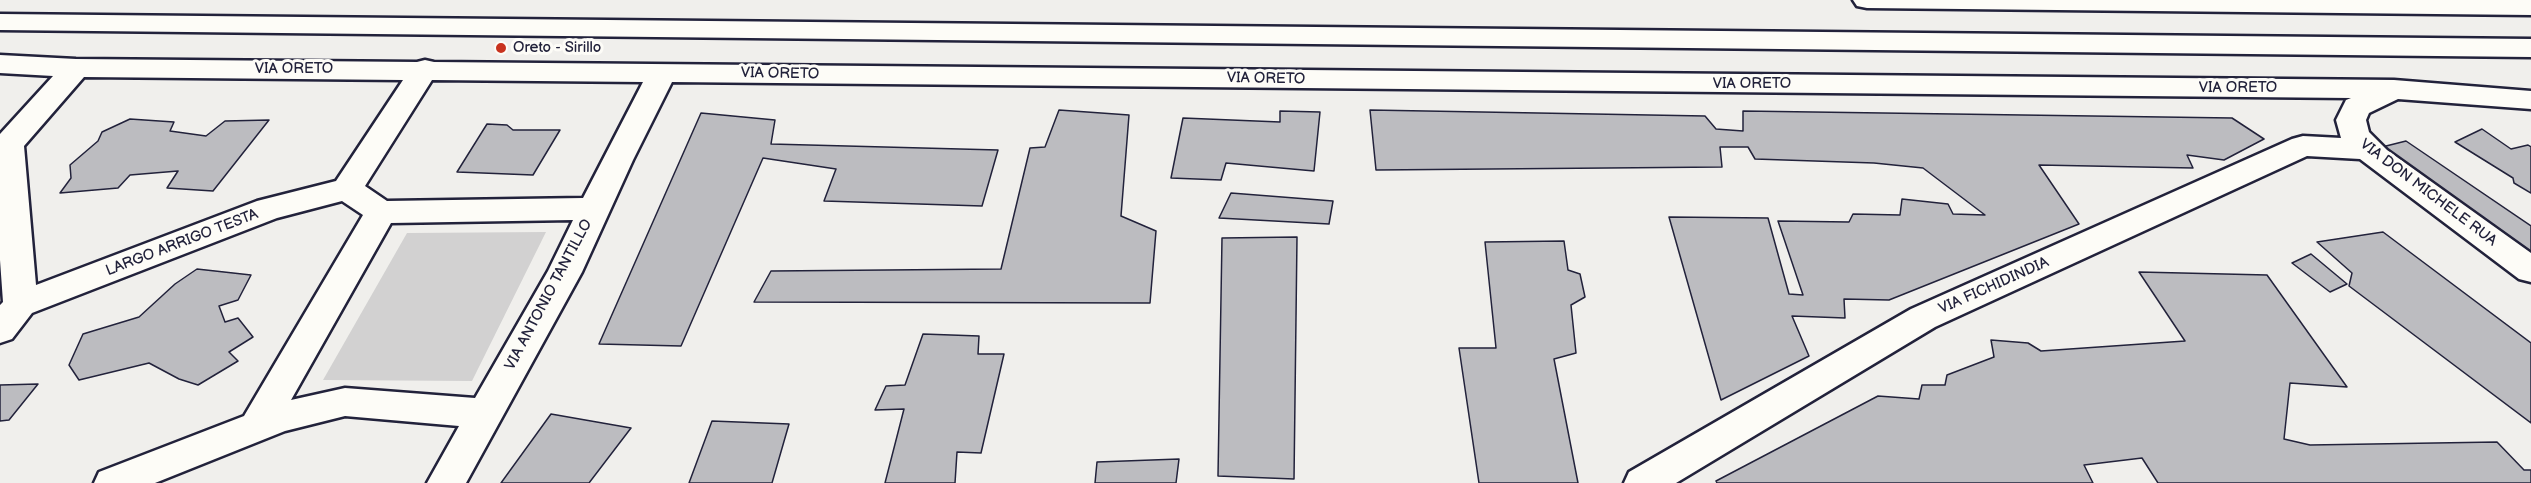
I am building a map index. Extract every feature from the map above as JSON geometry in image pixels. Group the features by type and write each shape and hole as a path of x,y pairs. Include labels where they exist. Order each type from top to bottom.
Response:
{"street":[{"path":"1867,0 2531,7"},
{"path":"0,22 2531,48"},
{"name":"VIA ORETO","path":"0,64 76,68 425,69 2394,89 2531,99"},
{"path":"0,330 20,304 8,144 76,68"},
{"path":"425,69 347,189 381,212 595,209"},
{"name":"VIA ANTONIO TANTILLO","path":"446,483 565,272 663,72"},
{"name":"VIA DON MICHELE RUA","path":"2394,89 2357,106 2350,120 2355,136 2367,149 2531,270"},
{"name":"VIA FICHIDINDIA","path":"1643,483 1923,318 2303,147 2367,149"},
{"name":"LARGO ARRIGO TESTA","path":"20,304 268,210 347,189"},
{"path":"257,427 381,212"},
{"path":"113,483 279,418 345,402 485,414"}],"shaded area":[{"path":"546,232 472,381 323,380 407,233"}],"building":[{"path":"1059,110 1129,115 1121,216 1156,231 1150,303 754,302 771,271 1001,269 1030,148 1045,147"},
{"path":"1370,110 1705,116 1716,129 1743,131 1743,111 2232,118 2264,139 2224,160 2187,155 2193,168 2039,165 2079,224 1889,300 1844,299 1845,318 1792,316 1809,356 1721,400 1669,217 1768,218 1789,294 1803,295 1778,221 1849,222 1853,214 1900,215 1902,199 1948,204 1953,214 1985,215 1923,168 1874,163 1755,159 1748,147 1720,147 1722,167 1376,170"},
{"path":"1280,111 1320,112 1314,171 1226,163 1221,180 1171,178 1183,118 1280,122"},
{"path":"701,113 775,120 771,144 998,150 982,206 824,201 836,169 763,158 681,346 599,344"},
{"path":"130,119 174,122 170,131 206,136 225,121 269,120 213,191 167,188 178,171 130,175 118,188 60,193 71,178 70,165 98,141 102,132"},
{"path":"487,124 507,125 513,130 560,130 533,175 457,172"},
{"path":"2482,129 2511,149 2528,145 2531,147 2531,193 2514,183 2513,178 2455,142"},
{"path":"2406,141 2531,226 2531,256 2378,148"},
{"path":"1231,193 1333,201 1329,224 1219,218"},
{"path":"2383,232 2531,343 2531,423 2349,286 2352,273 2317,242"},
{"path":"1297,237 1294,479 1218,476 1222,238"},
{"path":"1564,241 1568,270 1580,274 1585,297 1571,305 1576,353 1554,359 1578,483 1479,483 1459,348 1496,348 1485,242"},
{"path":"2311,254 2347,284 2330,292 2292,263"},
{"path":"197,269 251,275 238,300 219,306 225,322 238,318 253,337 229,352 238,361 198,385 179,379 149,363 79,380 69,365 83,334 139,317 175,284"},
{"path":"2139,272 2267,275 2347,387 2290,383 2284,439 2310,445 2497,442 2524,470 2531,470 2531,483 2158,483 2142,458 2084,465 2093,483 1717,483 1716,481 1878,396 1919,399 1922,385 1945,385 1947,375 1994,357 1991,340 2028,343 2041,351 2185,341"},
{"path":"923,334 979,336 978,354 1004,354 981,453 957,452 955,483 885,483 904,409 875,410 886,386 905,385"},
{"path":"38,384 9,420 0,421 0,385"},
{"path":"551,414 631,428 589,483 501,483"},
{"path":"712,421 789,424 772,483 689,483"},
{"path":"1179,459 1176,483 1095,483 1097,462"}],"place":[{"name":"Oreto - Sirillo","path":"501,48"}]}
